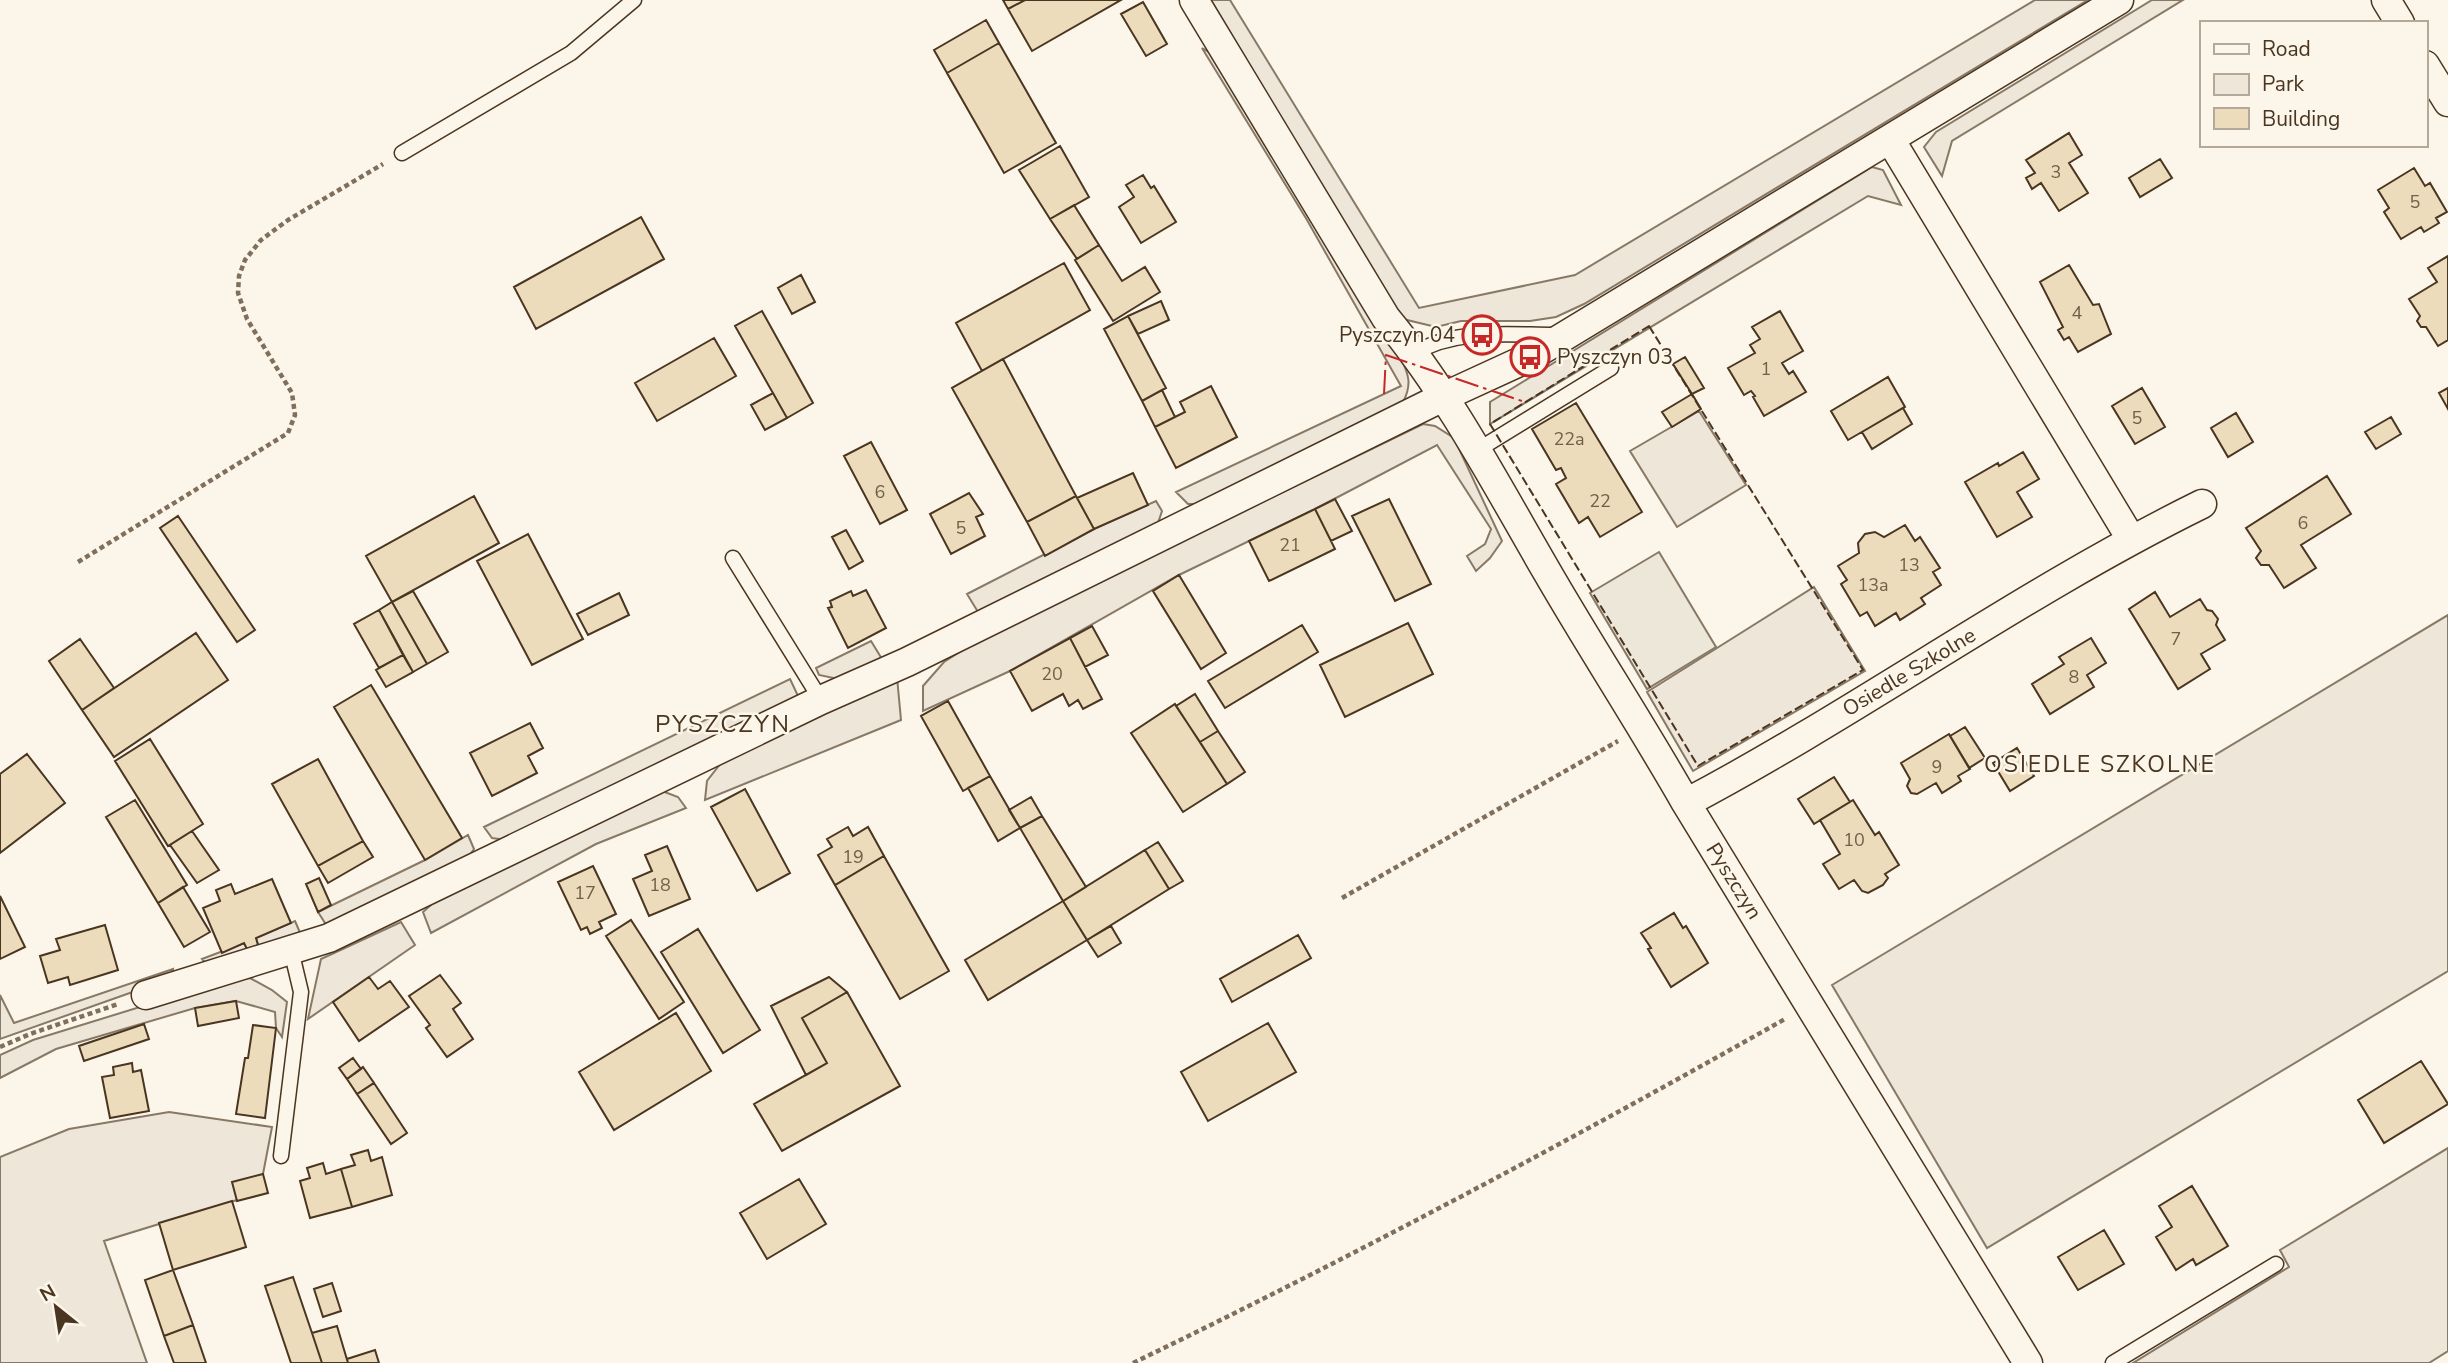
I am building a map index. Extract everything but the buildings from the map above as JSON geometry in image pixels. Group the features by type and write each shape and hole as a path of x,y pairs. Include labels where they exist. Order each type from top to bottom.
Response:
{"street":[{"name":"Pyszczyn","path":"1194,0 1386,317 1415,353 1443,397 1643,727 1686,803 2028,1363"},
{"path":"146,995 329,938 821,699 906,662 1443,397 1530,357 2119,0"},
{"path":"2386,0 2399,21"},
{"path":"2427,68 2448,102"},
{"path":"1891,139 2131,539"},
{"name":"Osiedle Szkolne","path":"1686,803 1788,745 2131,539 2202,504"}],"lane":[{"path":"402,153 571,53 634,0"},
{"path":"1415,353 1430,343 1466,336 1567,335"},
{"path":"1476,451 1611,368"},
{"path":"733,558 821,699"},
{"path":"281,1156 301,992 291,950"},
{"path":"2113,1363 2276,1264"}],"path":[{"path":"78,562 288,433 295,415 292,393 247,319 238,293 239,276 245,260 261,240 288,220 402,153"},
{"path":"1342,898 1643,727"},
{"path":"0,1047 30,1034 146,995"},
{"path":"1133,1363 1287,1288 1653,1094 1811,1004"}],"green space":[{"path":"1211,0 1230,0 1419,308 1575,275 2035,0 2088,0 1584,304 1556,317 1530,321 1461,321 1436,327 1403,319 1394,308"},
{"path":"2152,0 2183,0 1952,141 1942,176 1924,147 1936,132"},
{"path":"1202,48 1212,54 1401,358 1408,375 1408,385 1403,402 1197,504 1188,504 1176,492 1401,386 1307,220"},
{"path":"1872,167 1883,170 1901,205 1868,196 1490,424 1490,402"},
{"path":"1699,411 1746,485 1677,527 1630,451"},
{"path":"1423,424 1435,426 1454,438 1502,541 1476,571 1467,556 1485,544 1491,529 1437,445 1315,509 1179,575 1010,671 923,711 923,686 944,662 977,641"},
{"path":"1156,501 1162,511 1158,523 978,612 967,594 1094,529"},
{"path":"1814,587 1865,671 1693,771 1647,692"},
{"path":"2448,615 2448,971 1987,1248 1832,985"},
{"path":"871,641 882,659 838,679 819,675 816,668"},
{"path":"897,677 901,720 705,800 707,781 721,763"},
{"path":"790,679 799,698 506,840 492,838 484,827"},
{"path":"662,791 678,797 686,808 596,844 431,933 423,912 432,904"},
{"path":"468,835 474,849 467,859 333,924 325,923 318,912 425,860"},
{"path":"295,921 301,935 208,966 202,959 244,943 247,949 258,945 256,938"},
{"path":"401,922 415,945 308,1019 321,959"},
{"path":"173,969 172,976 158,983 0,1039 0,995 14,1023"},
{"path":"250,978 287,1002 282,1037 276,1028 275,1012 236,1001 195,1008 56,1049 0,1078 0,1055 33,1040 221,982"},
{"path":"169,1112 272,1127 263,1174 237,1200 104,1241 147,1363 0,1363 0,1157 69,1129"},
{"path":"2448,1148 2448,1351 2429,1363 2133,1363 2289,1267 2280,1250"}],"shaded area":[{"path":"1659,552 1716,647 1647,689 1590,593"}],"fence":[{"path":"1649,326 1863,670 1698,766 1490,424 1649,326"}],"power":[{"path":"1384,394 1386,355 1522,401"}],"place":[{"name":"Pyszczyn 04","path":"1482,335"},
{"name":"Pyszczyn 03","path":"1530,357"}],"district":[{"name":"PYSZCZYN","path":"723,724"},
{"name":"OSIEDLE SZKOLNE","path":"2100,764"}]}
